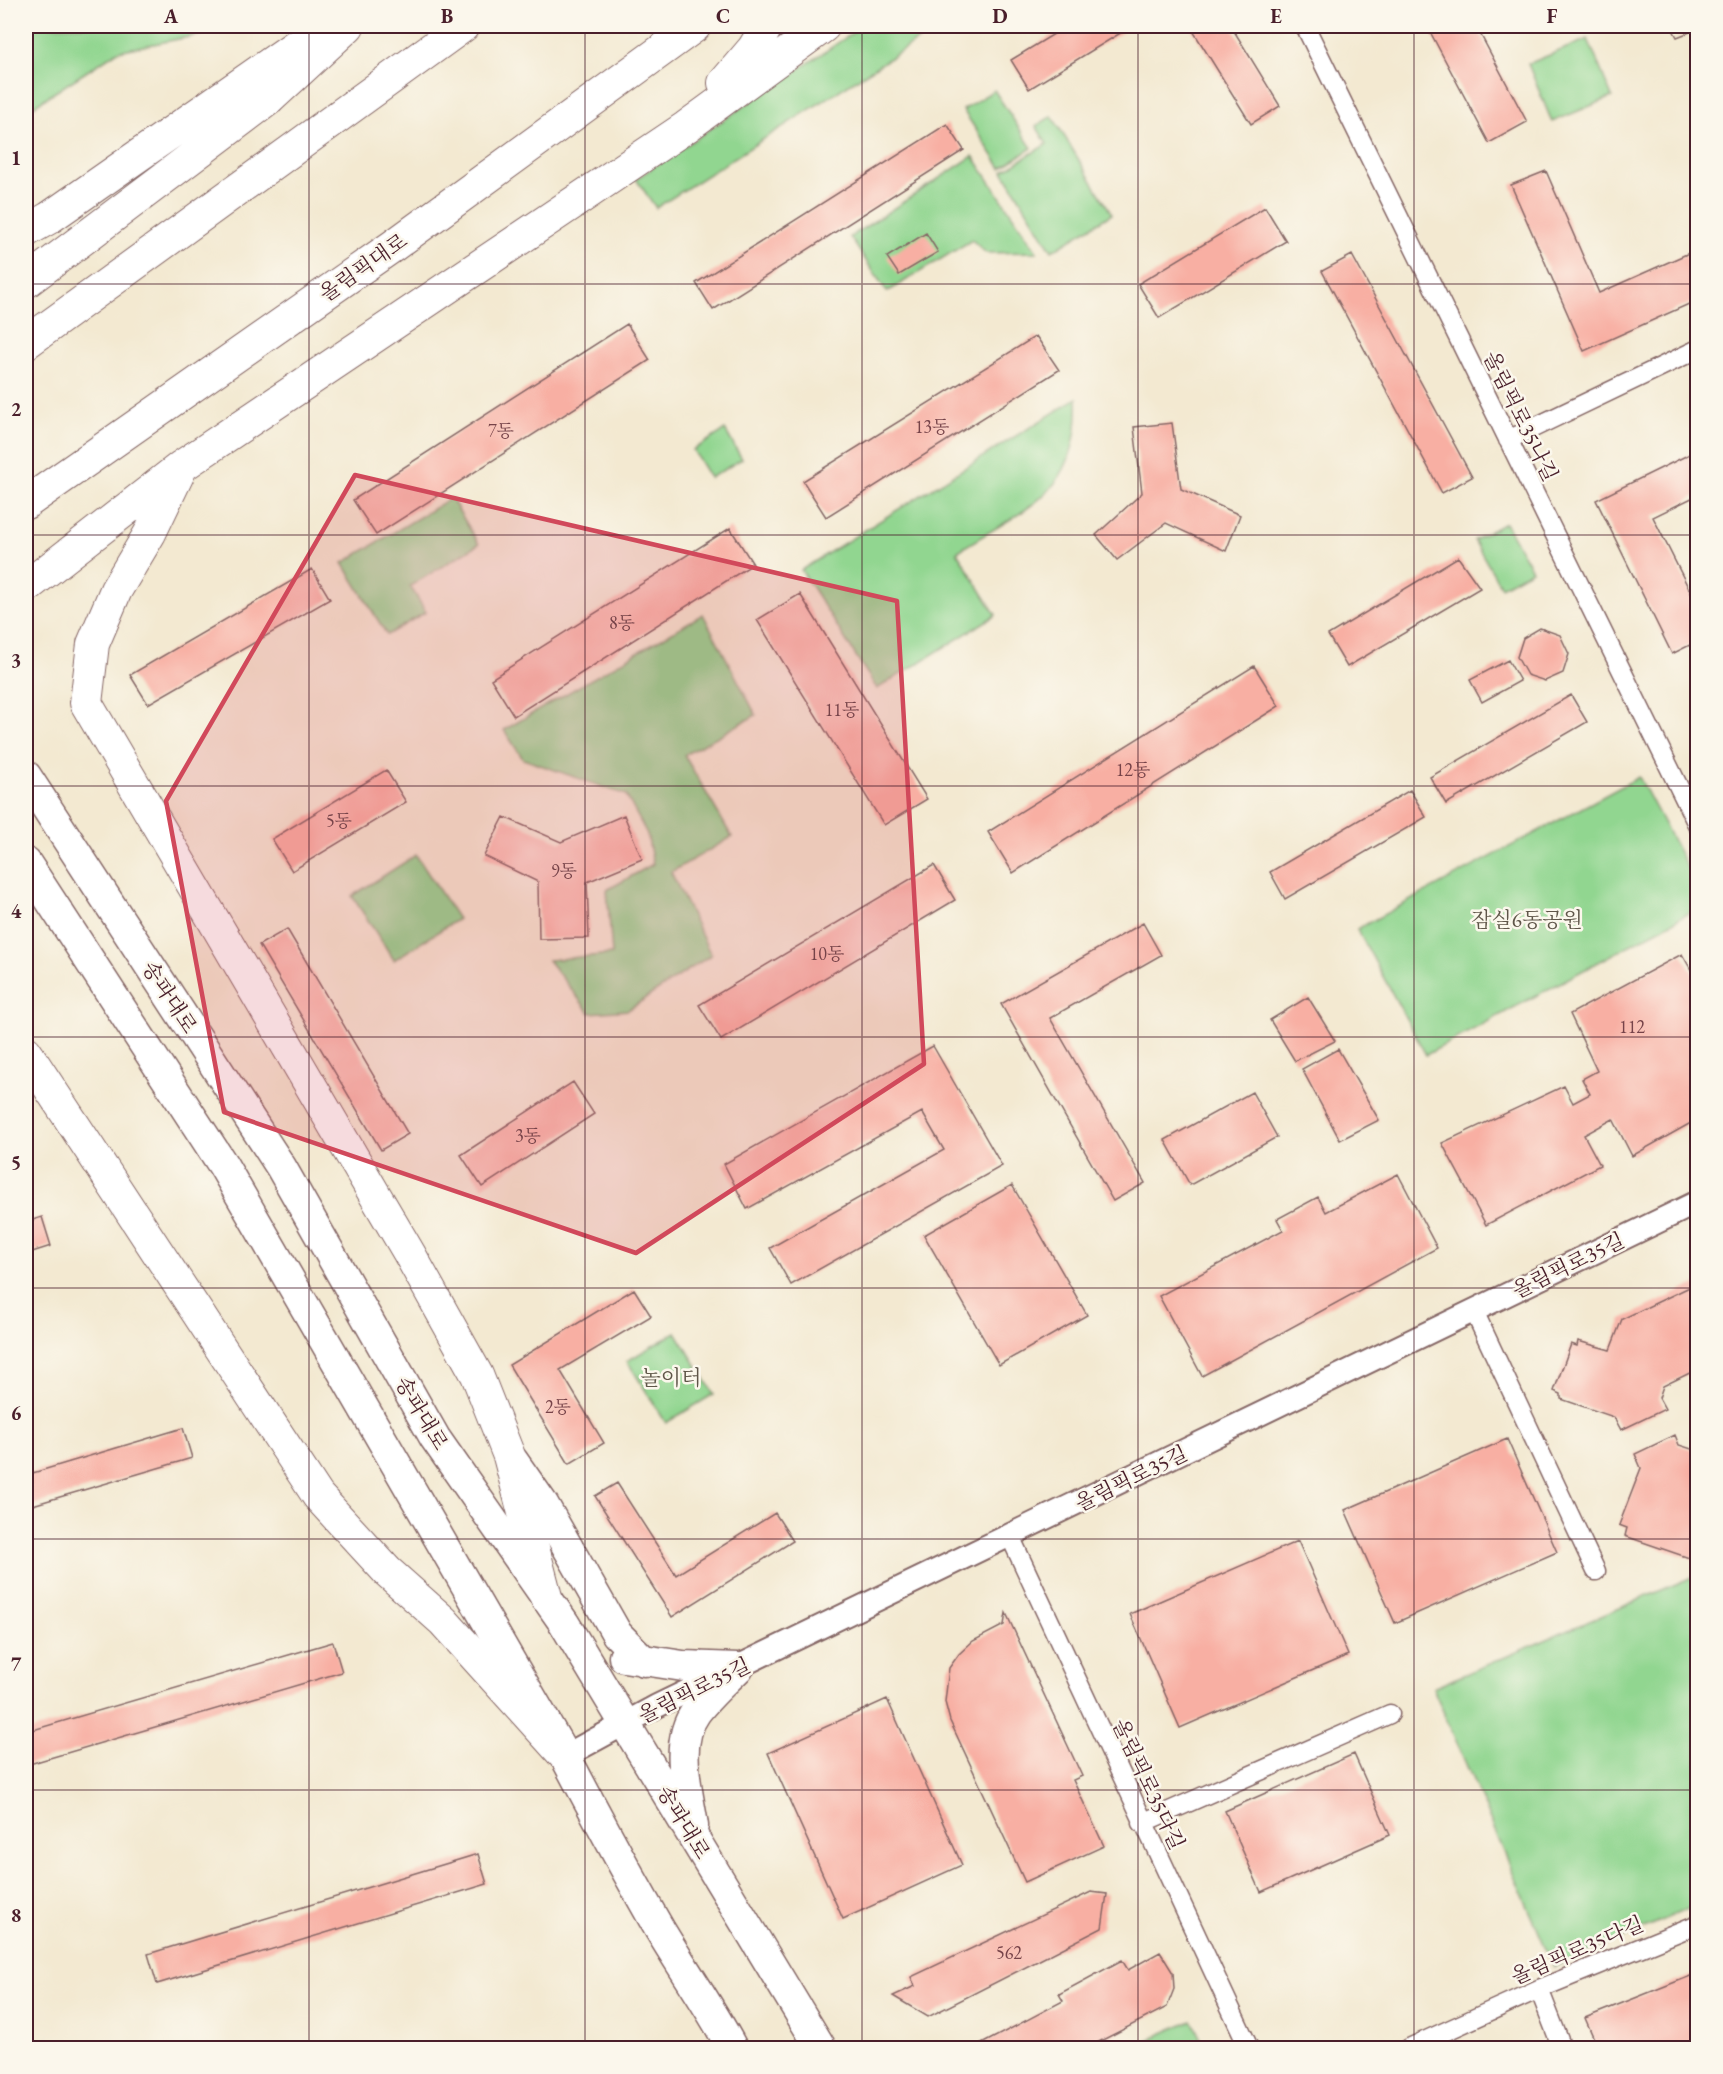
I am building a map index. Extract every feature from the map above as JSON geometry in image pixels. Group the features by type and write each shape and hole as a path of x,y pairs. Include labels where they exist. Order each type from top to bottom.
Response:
{"highway":[{"path":"37,224 324,26"},
{"path":"26,282 269,99 348,26"},
{"path":"26,343 463,26"},
{"name":"올림픽대로","path":"26,503 384,253 695,26"},
{"path":"686,127 753,49 768,26"},
{"path":"26,587 182,466 686,127 824,26"},
{"path":"182,466 150,533 116,590 93,644 86,703 477,1375 509,1456 546,1597"},
{"path":"26,1052 318,1496 388,1572 443,1621 565,1756"}],"main road":[{"name":"송파대로","path":"26,776 281,1167 435,1438 564,1623 821,2049"},
{"path":"26,863 223,1165 565,1756 662,1933 709,2005 732,2049"},
{"path":"509,1456 543,1504 617,1634 644,1661"},
{"path":"564,1623 607,1653 644,1661 738,1668"},
{"path":"695,1841 684,1758 684,1737 695,1713 738,1668"}],"street":[{"name":"올림픽로35나길","path":"1305,26 1698,826"},
{"path":"1508,440 1698,349"},
{"name":"올림픽로35길","path":"565,1756 738,1668 1698,1202"},
{"path":"1474,1311 1596,1571"},
{"name":"올림픽로35다길","path":"1010,1536 1142,1823 1250,2049"},
{"path":"1142,1823 1390,1714"},
{"name":"올림픽로35다길","path":"1409,2049 1539,1989 1698,1924"},
{"path":"1539,1989 1562,2049"}],"highlighted area":[{"path":"355,475 897,601 924,1064 636,1253 224,1112 166,801"}],"green space":[{"path":"26,26 223,26 204,34 118,51 26,111"},
{"path":"863,26 940,26 656,208 636,179"},
{"path":"1588,39 1612,97 1552,122 1528,64"},
{"path":"994,90 1032,148 1001,168 963,110"},
{"path":"1052,116 1112,214 1052,251 1003,171 1047,144 1036,126"},
{"path":"973,156 1037,252 986,253 972,240 887,292 850,237"},
{"path":"1077,398 1076,431 1070,457 1059,477 1026,509 957,552 996,615 877,689 801,570"},
{"path":"725,430 742,459 710,478 693,450"},
{"path":"451,498 479,544 410,586 426,612 387,635 343,563"},
{"path":"1505,523 1532,570 1501,587 1474,540"},
{"path":"703,614 756,715 684,755 732,837 671,872 711,955 628,1010 590,1013 548,960 612,954 607,890 653,864 647,834 626,795 523,759 504,730"},
{"name":"잠실6동공원","path":"1639,777 1697,886 1697,909 1426,1055 1357,929"},
{"path":"416,855 458,919 394,960 352,896"},
{"name":"놀이터","path":"676,1332 714,1394 666,1423 627,1361"},
{"path":"1697,1575 1697,1905 1554,1967 1433,1688"},
{"path":"1192,2020 1205,2048 1130,2048"}],"building":[{"path":"1067,26 1132,26 1029,89 1011,60"},
{"path":"1190,26 1231,26 1280,106 1251,124"},
{"path":"1427,26 1476,26 1527,122 1489,143"},
{"path":"1671,26 1698,26 1698,29 1677,37"},
{"path":"947,124 964,150 713,310 696,283"},
{"path":"1546,171 1599,293 1698,249 1698,300 1584,351 1511,185"},
{"path":"1265,207 1286,241 1159,318 1138,284"},
{"path":"926,233 938,252 899,275 887,257"},
{"path":"1352,255 1472,477 1442,493 1322,271"},
{"path":"627,324 650,360 376,535 353,500"},
{"path":"1036,336 1059,370 826,517 803,481"},
{"path":"1172,423 1181,489 1240,515 1226,551 1166,523 1117,560 1096,535 1142,493 1134,427"},
{"path":"1698,450 1698,495 1653,517 1698,607 1698,641 1672,654 1596,500"},
{"path":"730,528 753,564 514,716 491,679"},
{"path":"1458,557 1480,588 1347,667 1328,635"},
{"path":"312,569 330,599 148,704 130,675"},
{"path":"800,594 927,799 884,825 757,620"},
{"path":"1540,628 1560,635 1569,654 1563,673 1545,681 1527,675 1517,657 1523,638"},
{"path":"1508,660 1520,681 1482,702 1470,680"},
{"path":"1254,666 1279,706 1013,873 988,832"},
{"path":"1571,695 1587,722 1446,804 1430,777"},
{"path":"386,770 406,802 292,871 272,839"},
{"path":"1410,790 1426,817 1285,899 1270,872"},
{"path":"624,815 642,859 587,882 589,938 539,939 538,882 484,856 504,817 561,842"},
{"path":"934,865 955,900 721,1040 699,1005"},
{"path":"1143,923 1161,955 1050,1018 1145,1183 1113,1201 1001,1004"},
{"path":"287,929 408,1134 381,1150 259,945"},
{"path":"1682,954 1698,982 1698,1119 1632,1156 1613,1119 1584,1135 1600,1165 1486,1225 1442,1143 1564,1086 1573,1103 1590,1094 1582,1079 1597,1071 1570,1014"},
{"path":"1308,997 1335,1041 1295,1061 1270,1020"},
{"path":"933,1046 1002,1166 791,1285 770,1248 944,1150 922,1112 747,1209 724,1164"},
{"path":"1338,1049 1379,1120 1340,1140 1302,1069"},
{"path":"573,1082 594,1114 482,1187 461,1155"},
{"path":"1252,1092 1277,1137 1190,1185 1165,1140"},
{"path":"1398,1174 1437,1248 1202,1376 1159,1296 1283,1230 1277,1219 1318,1197 1326,1212"},
{"path":"1012,1185 1087,1315 999,1365 924,1235"},
{"path":"42,1217 51,1246 26,1254 26,1222"},
{"path":"1698,1283 1698,1369 1663,1386 1659,1398 1665,1409 1621,1430 1614,1417 1561,1399 1561,1394 1554,1391 1571,1344 1577,1346 1578,1341 1610,1350 1622,1319"},
{"path":"634,1289 651,1316 560,1370 604,1443 569,1464 509,1365"},
{"path":"183,1428 192,1458 26,1507 26,1475"},
{"path":"1675,1435 1679,1445 1698,1451 1698,1561 1625,1536 1627,1528 1619,1525 1641,1468 1635,1454"},
{"path":"1507,1439 1557,1552 1395,1623 1345,1510"},
{"path":"617,1483 676,1575 775,1513 793,1541 672,1617 595,1496"},
{"path":"1298,1541 1348,1655 1180,1728 1130,1614"},
{"path":"1006,1613 1082,1776 1073,1780 1104,1846 1025,1882 950,1721 945,1702 949,1668 959,1654 973,1641 1004,1625"},
{"path":"333,1642 342,1672 26,1765 26,1732"},
{"path":"887,1699 962,1865 843,1919 768,1753"},
{"path":"1354,1754 1390,1835 1261,1892 1225,1811"},
{"path":"478,1854 487,1884 157,1984 148,1954"},
{"path":"1091,1892 1107,1894 1102,1928 928,2017 893,1996 915,1986 911,1977"},
{"path":"1160,1952 1173,1973 1174,1989 1167,2007 1087,2048 974,2048 1063,2001 1059,1994 1122,1960 1128,1970"},
{"path":"1693,1975 1698,1986 1698,2048 1598,2048 1585,2018"}]}
